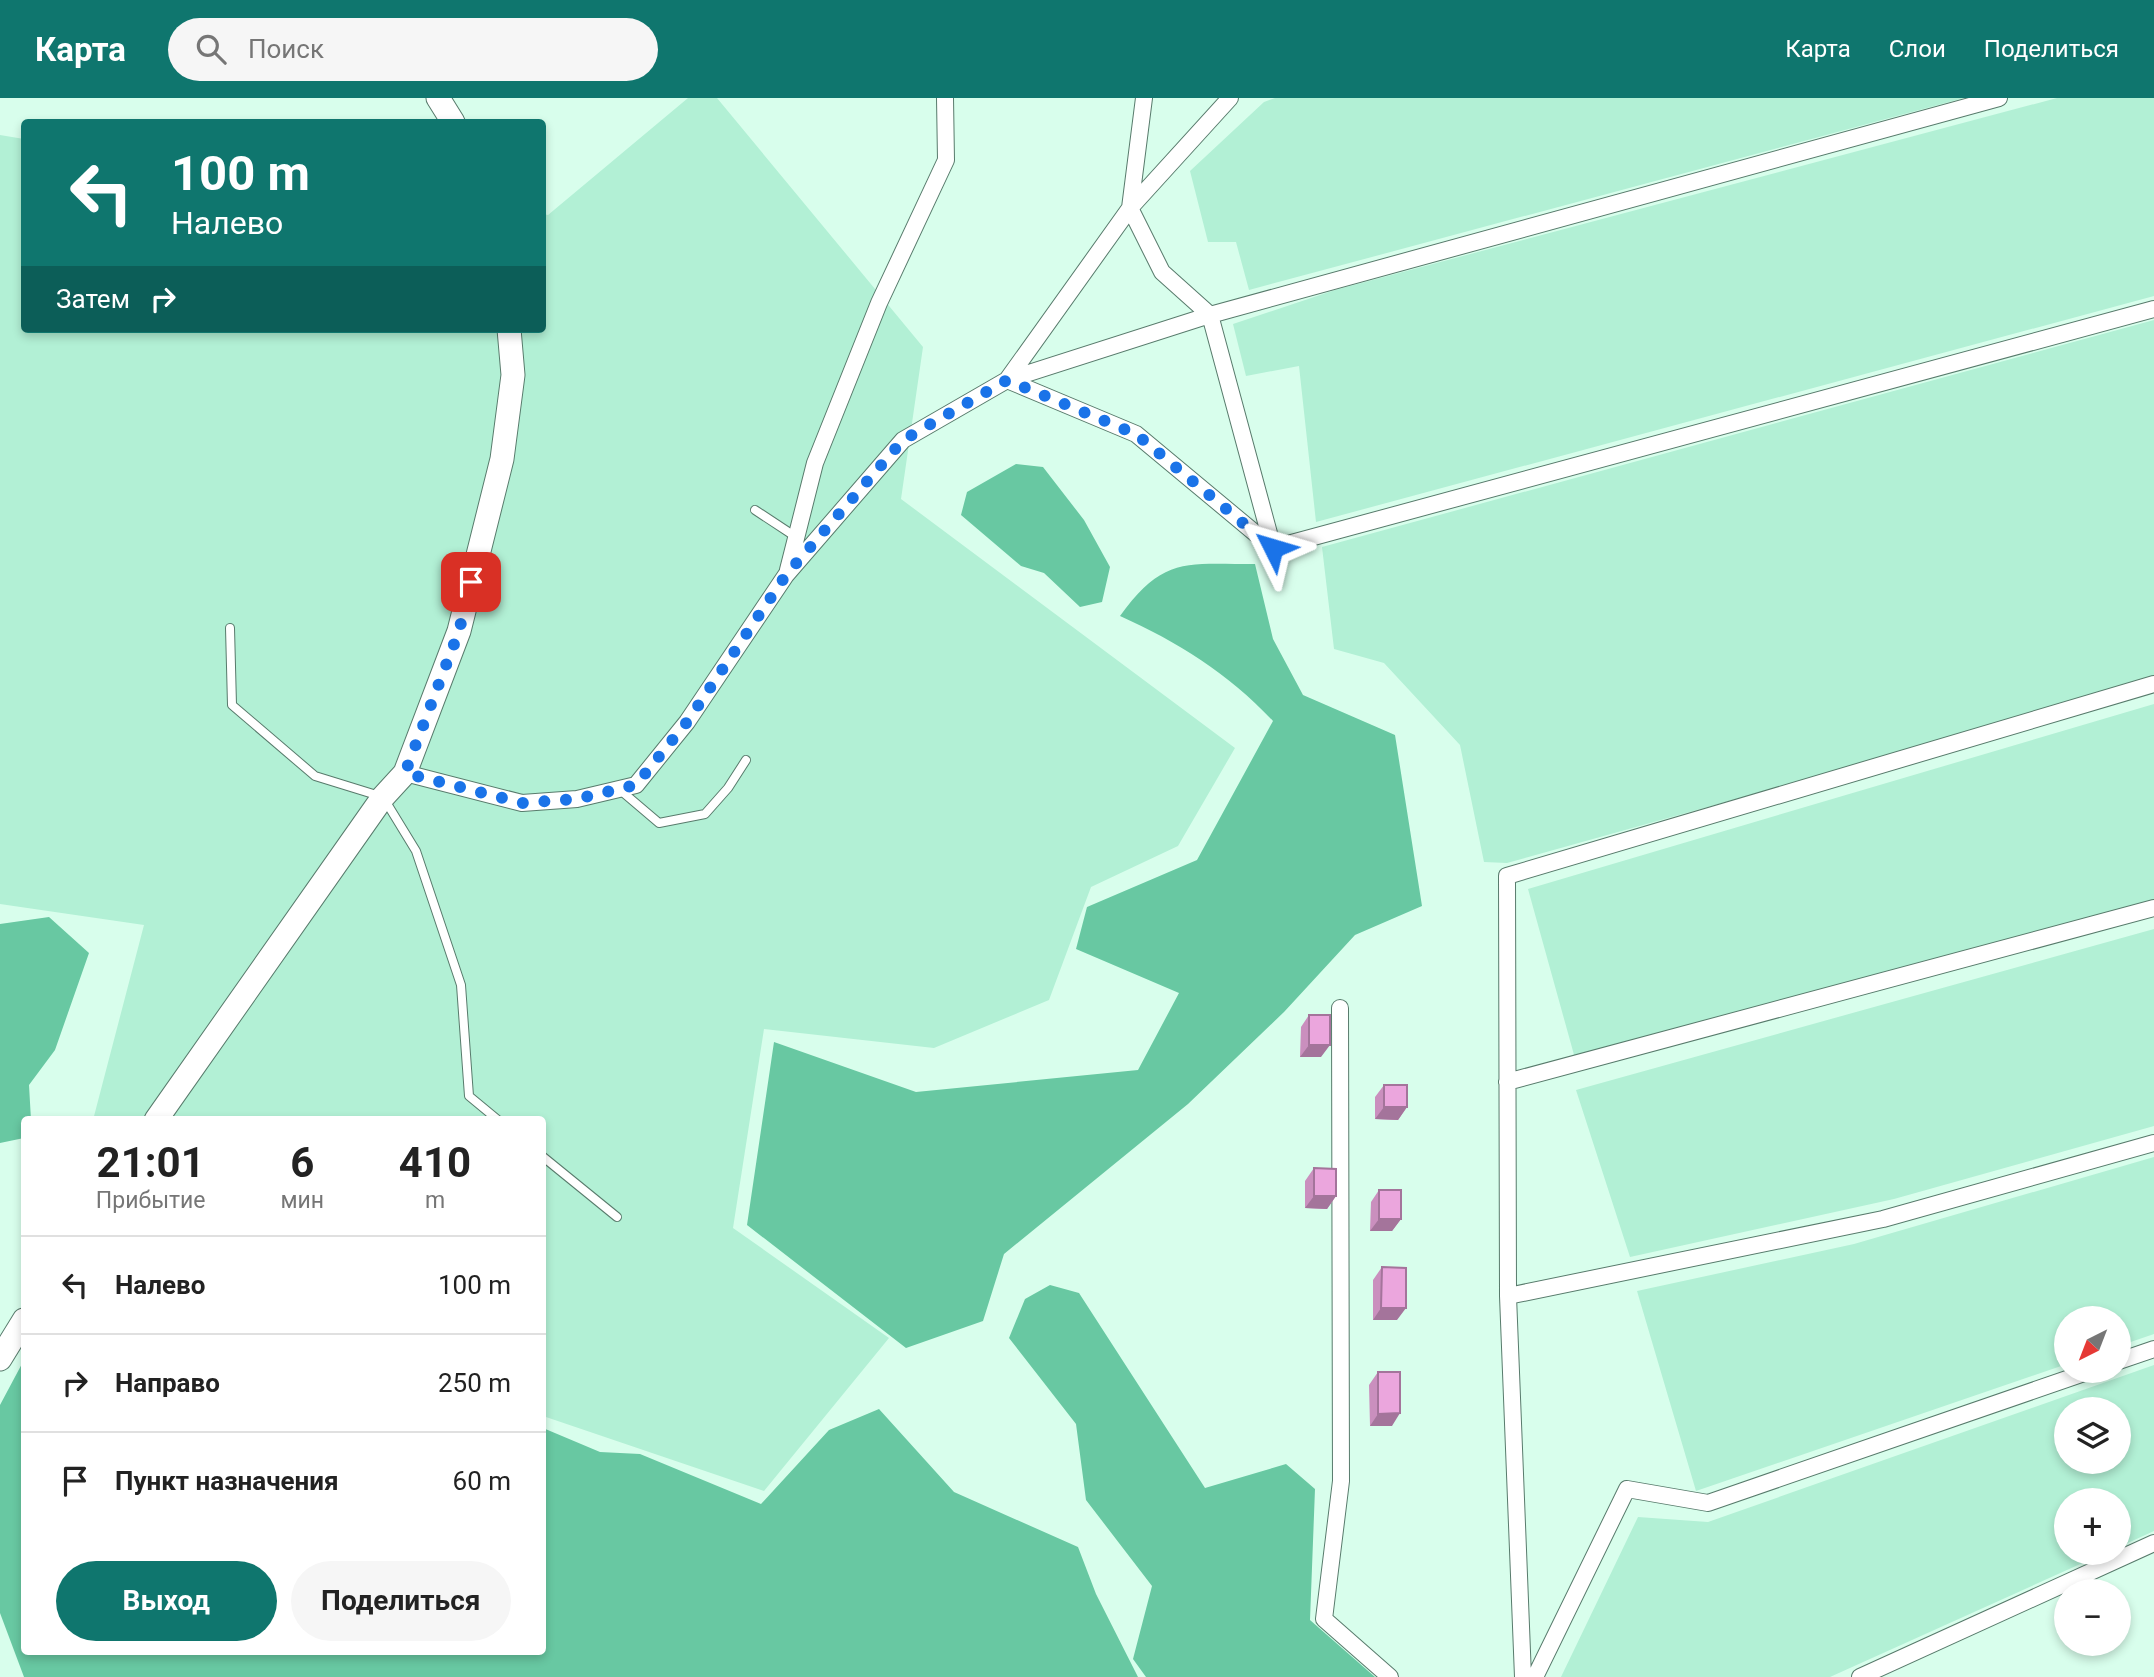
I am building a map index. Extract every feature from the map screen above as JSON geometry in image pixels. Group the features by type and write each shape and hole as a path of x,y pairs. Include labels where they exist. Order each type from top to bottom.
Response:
{"street":[{"path":"438,98 451,119"},
{"path":"786,575 820,451 879,303 946,160 945,98"},
{"path":"1144,98 1130,208 1162,272 1210,315 1273,548"},
{"path":"1007,380 1130,208 1230,98"},
{"path":"405,773 522,803 577,799 636,785 687,722 786,575 903,440 1007,380 1210,315 2000,98"},
{"path":"1273,548 2154,309"},
{"path":"159,1116 383,797 405,773 459,631 502,459 513,375 509,333"},
{"path":"1007,380 1136,434 1273,548"},
{"path":"1523,1677 1508,1296 1507,876 2154,684"},
{"path":"1507,1082 2154,908"},
{"path":"1340,1008 1341,1481 1324,1619 1390,1677"},
{"path":"1508,1296 1883,1219 2154,1143"},
{"path":"0,1359 21,1325"},
{"path":"2132,1357 2154,1349"},
{"path":"1535,1677 1627,1489 1709,1503 2055,1383"},
{"path":"1860,1677 2154,1543"}],"lane":[{"path":"755,510 796,537"},
{"path":"230,628 232,705 315,776 383,797 416,851 461,985 469,1096 493,1116"},
{"path":"619,789 659,823 705,814 728,788 746,760"},
{"path":"546,1159 617,1217"}],"green space":[{"path":"688,98 717,98 923,347 901,499 1235,748 1178,846 1091,887 1049,1000 934,1048 764,1029 733,1228 889,1338 764,1491 546,1417 546,1116 94,1116 144,925 0,904 0,135 21,138 21,333 546,333 548,215"},
{"path":"1275,98 1964,98 1249,290 1236,242 1208,242 1190,171 1264,102"},
{"path":"2057,98 2154,98 2154,296 1316,522 1299,366 1246,376 1233,324 1335,290"},
{"path":"2154,320 2154,682 1507,863 1484,862 1460,745 1384,663 1334,649 1322,547"},
{"path":"1016,464 1043,467 1084,520 1110,567 1102,602 1080,607 1044,573 1021,566 961,515 967,492"},
{"path":"1255,564 1273,639 1303,695 1395,735 1422,906 1355,935 1284,1012 1188,1104 1004,1254 983,1321 906,1348 747,1225 774,1042 916,1092 1138,1070 1179,993 1076,949 1087,907 1197,860 1273,721 1221,674 1182,648 1120,616 1135,597 1163,573 1193,565"},
{"path":"2154,704 2154,905 1576,1062 1528,889"},
{"path":"49,917 89,953 55,1050 29,1085 31,1116 21,1116 21,1139 0,1143 0,924"},
{"path":"2154,929 2154,1126 1894,1199 1630,1257 1576,1090"},
{"path":"2154,1157 2154,1334 2132,1342 2132,1306 2054,1306 2054,1368 1696,1491 1637,1291 1854,1244"},
{"path":"1050,1285 1079,1293 1205,1488 1286,1464 1315,1489 1310,1620 1375,1677 1146,1677 1133,1659 1152,1586 1086,1500 1076,1424 1009,1338 1025,1299"},
{"path":"2154,1365 2154,1531 2131,1542 2131,1488 2054,1488 2054,1565 2078,1565 1830,1677 1561,1677 1638,1517 1708,1522 2054,1400 2054,1474 2131,1474 2131,1397 2063,1397 2103,1383 2131,1383 2132,1373"},
{"path":"21,1366 21,1655 546,1655 546,1429 600,1452 640,1454 761,1504 829,1430 879,1409 954,1492 1078,1547 1096,1594 1138,1677 24,1677 0,1613 0,1405"}],"building":[{"path":"1309,1015 1330,1015 1330,1045 1309,1045"},
{"path":"1384,1085 1407,1085 1407,1107 1384,1107"},
{"path":"1314,1168 1336,1169 1336,1196 1314,1196"},
{"path":"1379,1190 1401,1190 1401,1219 1379,1219"},
{"path":"1382,1267 1406,1268 1406,1308 1381,1308"},
{"path":"1378,1372 1400,1372 1400,1413 1378,1414"}],"route":[{"path":"471,582 459,631 405,773 522,803 577,799 636,785 687,722 786,575 903,440 1007,380 1136,434 1273,548"}]}
